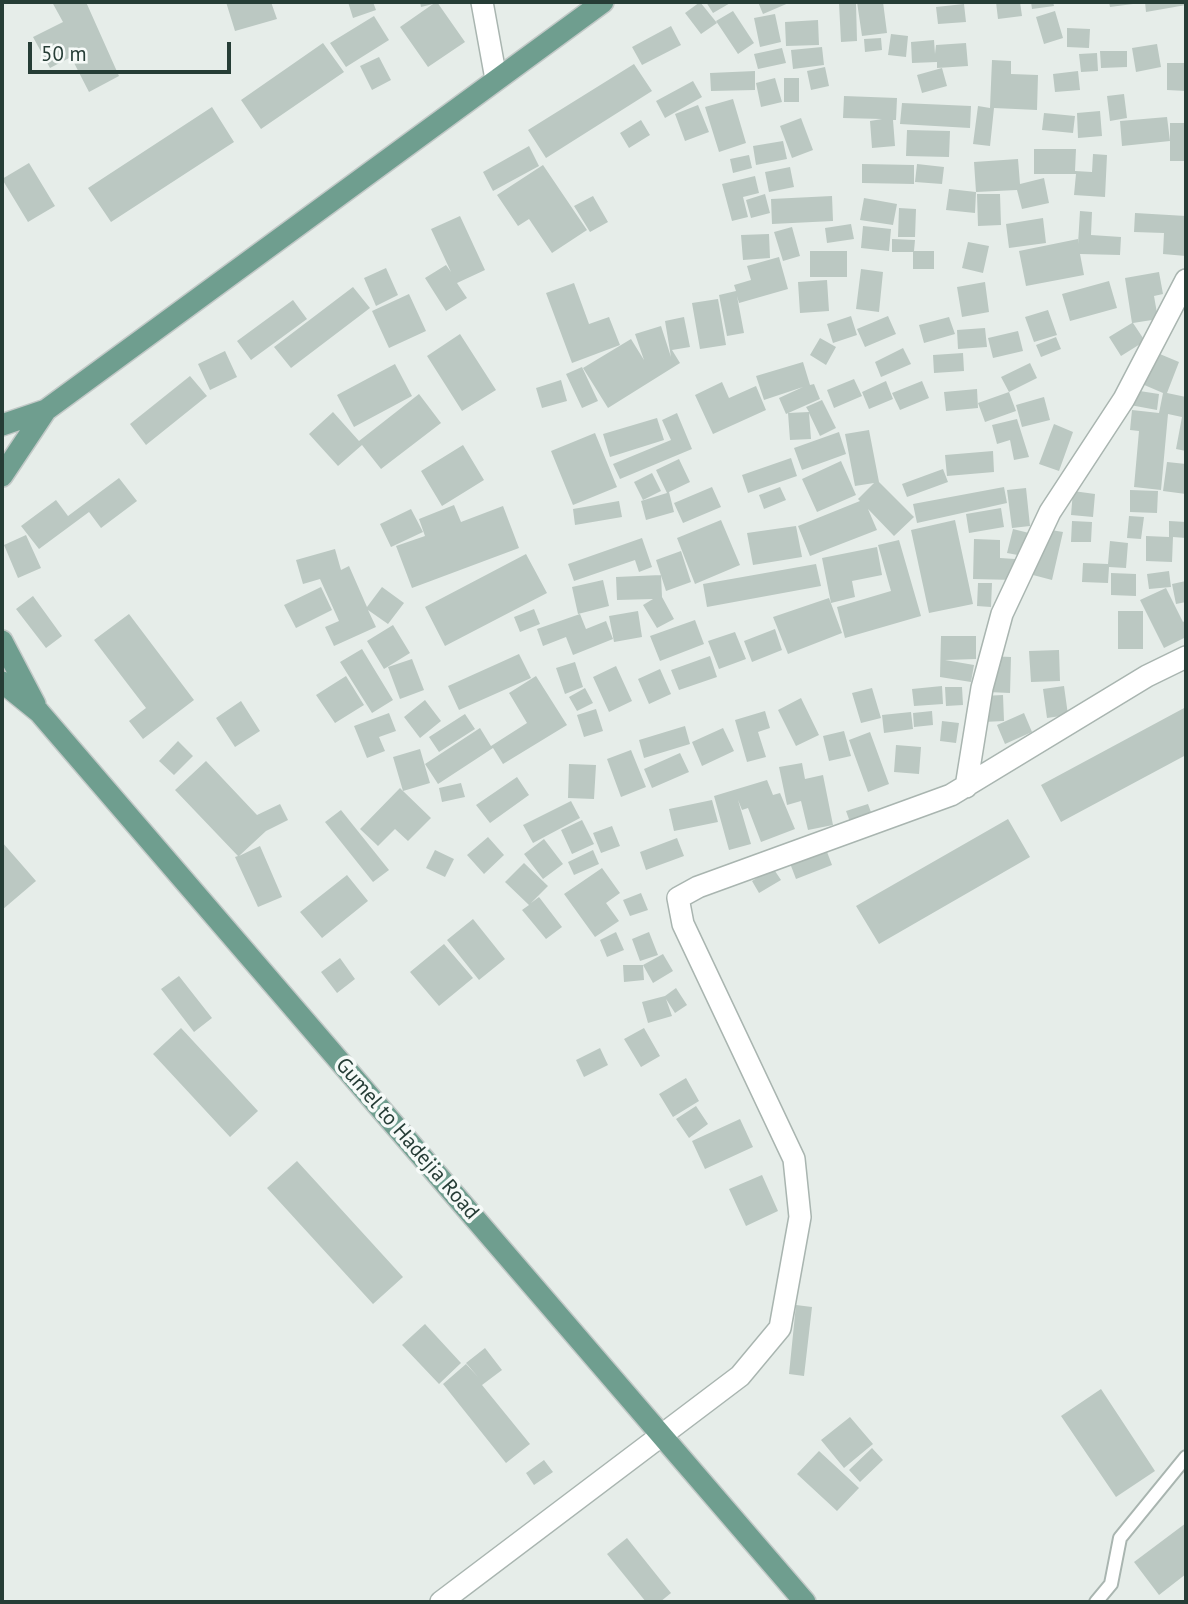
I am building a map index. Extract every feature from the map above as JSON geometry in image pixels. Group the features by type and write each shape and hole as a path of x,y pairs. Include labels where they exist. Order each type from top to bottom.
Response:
{"main road":[{"path":"2,425 46,410 603,2"},
{"path":"2,476 46,410"},
{"path":"2,642 39,712"},
{"name":"Gumel to Hadejia Road","path":"2,682 39,712 805,1602"}],"street":[{"path":"482,2 496,79"},
{"path":"967,787 982,688 1002,614 1050,512 1124,399 1186,280"},
{"path":"441,1602 740,1376 780,1328 800,1217 794,1159 683,924 678,898 698,887 967,787 1147,676 1186,657"}],"lane":[{"path":"1096,1602 1111,1584 1120,1538 1186,1457"}],"building":[{"path":"52,2 86,2 119,76 89,92 71,57 50,68 33,37 63,22"},
{"path":"226,2 271,2 277,19 235,31"},
{"path":"348,2 373,2 376,10 353,18"},
{"path":"420,2 437,2 465,42 428,67 400,27 433,4 421,7"},
{"path":"700,2 717,23 701,34 685,13"},
{"path":"706,2 732,2 713,13"},
{"path":"758,2 791,2 763,14"},
{"path":"857,2 883,2 887,33 862,36"},
{"path":"996,2 1020,2 1022,16 998,19"},
{"path":"1031,2 1053,2 1054,6 1032,9"},
{"path":"1109,2 1133,2 1133,4 1110,7"},
{"path":"1145,2 1186,2 1186,5 1146,12"},
{"path":"839,3 856,3 857,41 841,42"},
{"path":"964,4 966,22 938,24 936,7"},
{"path":"733,11 754,43 738,54 716,21"},
{"path":"1055,11 1063,38 1044,44 1036,17"},
{"path":"775,14 781,42 760,47 754,18"},
{"path":"374,16 389,40 346,67 330,43"},
{"path":"818,20 819,45 786,46 785,22"},
{"path":"671,26 681,45 642,65 632,47"},
{"path":"1067,28 1090,29 1089,48 1067,47"},
{"path":"891,34 908,36 906,57 888,55"},
{"path":"881,38 882,50 865,52 864,39"},
{"path":"934,40 935,54 936,45 966,43 968,66 937,68 937,62 912,63 911,42"},
{"path":"323,43 344,72 261,129 241,100"},
{"path":"1157,44 1161,67 1136,72 1132,48"},
{"path":"822,47 824,65 793,69 791,50"},
{"path":"782,48 786,63 758,69 754,54"},
{"path":"1100,51 1127,51 1127,67 1101,68"},
{"path":"1097,53 1098,71 1081,72 1079,54"},
{"path":"379,57 391,80 372,90 360,66"},
{"path":"992,60 1011,61 1011,74 1038,75 1037,110 994,108 990,146 973,144 978,106 990,108"},
{"path":"1167,63 1186,63 1186,91 1167,90"},
{"path":"634,64 652,91 546,158 528,130"},
{"path":"825,67 829,86 811,90 807,71"},
{"path":"942,68 947,86 922,93 917,75"},
{"path":"755,71 755,90 711,91 710,73"},
{"path":"1078,71 1080,90 1055,92 1053,74"},
{"path":"775,78 782,102 761,107 756,83"},
{"path":"784,78 799,78 799,102 784,102"},
{"path":"693,81 702,97 665,118 656,101"},
{"path":"1124,94 1127,118 1110,121 1107,96"},
{"path":"844,96 897,98 896,120 893,120 895,146 872,148 870,121 882,119 843,118"},
{"path":"733,99 746,143 719,152 705,107"},
{"path":"902,103 971,106 970,128 900,124"},
{"path":"698,105 709,132 685,141 675,114"},
{"path":"212,107 234,142 111,222 88,188"},
{"path":"1100,111 1102,136 1078,138 1077,113"},
{"path":"1044,113 1075,116 1073,133 1042,130"},
{"path":"1167,117 1170,141 1122,146 1120,121"},
{"path":"801,118 813,150 792,158 780,126"},
{"path":"641,120 650,135 629,148 620,133"},
{"path":"1170,123 1186,123 1186,161 1170,161"},
{"path":"907,130 950,131 949,157 906,156"},
{"path":"783,141 787,159 756,165 753,146"},
{"path":"529,146 539,166 493,191 483,172"},
{"path":"1034,149 1076,149 1075,171 1092,172 1093,154 1107,155 1105,197 1074,195 1076,174 1034,174"},
{"path":"749,155 752,168 733,173 730,159"},
{"path":"1018,159 1020,184 1044,178 1049,203 1022,209 1017,190 976,192 974,162"},
{"path":"29,163 55,206 28,222 2,179"},
{"path":"862,164 914,165 914,184 862,183"},
{"path":"917,164 944,167 942,184 915,182"},
{"path":"543,165 587,230 552,253 529,219 518,226 497,195"},
{"path":"790,167 794,187 769,192 765,172"},
{"path":"755,176 759,193 743,197 748,217 732,221 722,184"},
{"path":"949,189 976,192 975,213 946,210"},
{"path":"765,194 770,213 751,218 746,200"},
{"path":"977,194 1000,194 1001,225 978,226"},
{"path":"593,196 608,222 590,232 574,206"},
{"path":"832,196 833,221 772,224 771,199"},
{"path":"864,198 897,204 893,225 860,220"},
{"path":"899,208 916,209 915,237 898,237"},
{"path":"1080,211 1092,212 1091,235 1121,237 1120,255 1080,254 1084,275 1026,286 1019,251 1078,239 1078,244"},
{"path":"1135,213 1186,216 1186,256 1163,254 1164,233 1134,232"},
{"path":"460,216 485,270 457,283 467,298 446,311 425,278 446,265 451,272 431,229"},
{"path":"1043,218 1046,243 1009,248 1006,224"},
{"path":"851,224 854,239 827,243 825,228"},
{"path":"863,226 891,229 889,251 861,248"},
{"path":"792,227 800,256 783,261 774,232"},
{"path":"769,234 770,258 743,260 741,235"},
{"path":"892,239 915,240 914,251 934,251 934,269 913,269 913,252 892,252"},
{"path":"968,242 989,246 983,273 962,268"},
{"path":"810,251 847,251 847,277 810,277"},
{"path":"779,257 788,289 739,303 737,296 744,333 727,336 719,295 736,291 734,285 751,280 747,266"},
{"path":"386,268 398,295 376,306 364,278"},
{"path":"861,269 883,272 879,312 856,309"},
{"path":"1159,272 1163,294 1154,296 1158,319 1133,323 1145,341 1121,356 1109,337 1132,323 1125,278"},
{"path":"827,280 829,311 800,313 798,282"},
{"path":"1109,281 1117,308 1070,321 1062,294"},
{"path":"985,282 989,312 962,317 957,287"},
{"path":"574,283 589,324 609,317 620,345 572,363 546,293"},
{"path":"353,287 370,308 291,368 274,347"},
{"path":"409,294 426,331 389,348 372,311"},
{"path":"718,299 726,345 700,349 692,303"},
{"path":"293,300 307,319 251,360 237,341"},
{"path":"1048,310 1057,335 1034,342 1025,317"},
{"path":"851,316 857,335 833,343 827,324"},
{"path":"888,316 896,334 865,347 857,329"},
{"path":"684,317 690,347 672,350 680,363 608,408 583,368 631,339 644,360 635,334 661,326 671,357 665,321"},
{"path":"949,317 955,334 924,343 919,325"},
{"path":"985,328 987,347 958,349 957,330"},
{"path":"1018,331 1023,351 993,358 988,338"},
{"path":"460,334 496,390 462,411 427,356"},
{"path":"1056,337 1061,349 1041,357 1036,345"},
{"path":"820,338 836,347 826,365 810,355"},
{"path":"903,348 911,364 881,377 875,362"},
{"path":"225,351 237,377 210,390 198,364"},
{"path":"1155,352 1179,362 1167,393 1186,397 1186,451 1176,449 1182,417 1168,414 1161,490 1134,487 1139,431 1130,430 1132,410 1159,413 1163,393 1142,384"},
{"path":"963,353 964,371 934,373 933,355"},
{"path":"803,362 810,385 814,384 820,399 786,414 779,398 803,387 764,400 756,376"},
{"path":"1030,363 1037,378 1009,392 1001,377"},
{"path":"395,364 412,396 354,427 337,395"},
{"path":"582,367 598,401 582,408 566,374"},
{"path":"190,376 207,396 146,445 130,424"},
{"path":"854,379 862,396 834,408 827,390"},
{"path":"561,380 567,401 542,408 536,388"},
{"path":"886,381 893,399 869,409 862,392"},
{"path":"922,381 929,398 900,410 892,393"},
{"path":"722,382 729,398 756,386 766,410 713,434 695,395"},
{"path":"977,389 978,408 946,411 944,392"},
{"path":"1133,390 1159,394 1157,410 1130,405"},
{"path":"1009,392 1016,411 985,422 978,403"},
{"path":"419,394 441,423 381,469 362,445 338,466 309,434 333,412 359,441"},
{"path":"1044,397 1050,420 1022,427 1016,405"},
{"path":"822,400 836,428 820,436 809,413 811,439 790,440 788,413 809,412 806,407"},
{"path":"677,413 692,449 620,479 613,464 671,440 662,420"},
{"path":"657,418 664,440 610,457 603,434"},
{"path":"1017,419 1029,457 1014,460 1010,440 997,444 992,425"},
{"path":"1054,424 1073,432 1059,471 1039,464"},
{"path":"869,430 879,482 914,517 894,536 868,509 877,530 810,556 798,526 860,501 858,499 874,483 855,486 845,434"},
{"path":"839,432 846,454 802,470 794,448"},
{"path":"595,433 617,487 573,505 551,451"},
{"path":"463,445 484,480 442,506 421,471"},
{"path":"993,451 994,472 947,476 945,455"},
{"path":"791,458 797,476 748,493 742,475"},
{"path":"679,459 690,482 669,492 674,512 646,520 641,501 667,493 656,470"},
{"path":"841,461 856,495 817,512 802,479"},
{"path":"1167,462 1186,464 1186,494 1163,491"},
{"path":"943,469 948,482 907,497 902,484"},
{"path":"652,473 661,491 643,500 634,482"},
{"path":"119,478 137,501 101,528 89,512 39,549 21,526 56,500 68,516"},
{"path":"712,487 721,507 683,523 674,503"},
{"path":"780,487 786,500 764,509 759,495"},
{"path":"1004,487 1007,503 917,523 913,504"},
{"path":"1026,488 1030,526 1012,528 1007,490"},
{"path":"1130,490 1158,491 1157,513 1130,512"},
{"path":"1073,491 1095,494 1093,517 1071,515"},
{"path":"619,501 622,517 575,525 573,509"},
{"path":"454,505 461,522 503,506 519,548 412,588 396,546 425,536 419,519"},
{"path":"1001,508 1004,527 969,533 966,514"},
{"path":"411,509 423,532 391,547 380,524"},
{"path":"1129,516 1144,517 1141,539 1127,538"},
{"path":"721,520 740,565 695,584 677,538"},
{"path":"955,520 973,604 929,613 911,530"},
{"path":"1072,521 1092,522 1091,542 1071,542"},
{"path":"1169,521 1186,522 1186,538 1173,537 1172,562 1146,561 1146,536 1169,537"},
{"path":"796,526 802,557 753,565 747,533"},
{"path":"1013,529 1029,533 1023,556 1007,553"},
{"path":"1045,529 1063,532 1052,580 1033,575"},
{"path":"26,535 41,568 18,578 4,545"},
{"path":"642,538 652,567 639,572 635,560 574,581 568,564"},
{"path":"974,539 1000,540 1000,558 1015,559 1015,580 973,579"},
{"path":"899,540 921,616 845,638 837,607 891,591 878,545"},
{"path":"1110,541 1128,543 1126,568 1109,567 1108,583 1082,582 1083,563 1108,564"},
{"path":"877,547 882,575 852,581 855,597 831,603 822,558"},
{"path":"335,549 341,570 349,566 367,607 382,587 404,603 388,624 368,610 376,627 334,646 325,627 339,621 320,579 303,584 296,560"},
{"path":"681,551 691,582 666,591 656,560"},
{"path":"526,554 547,593 445,646 425,607"},
{"path":"816,564 821,586 707,607 703,584"},
{"path":"1169,571 1171,587 1149,589 1147,574"},
{"path":"1111,573 1136,574 1136,596 1111,595"},
{"path":"661,575 662,597 674,619 657,628 643,605 653,599 617,600 616,577"},
{"path":"603,580 609,606 578,614 572,587"},
{"path":"1186,581 1186,602 1176,604 1172,584"},
{"path":"978,583 992,583 991,607 977,606"},
{"path":"321,587 332,610 296,628 284,605"},
{"path":"1166,588 1183,622 1186,620 1186,637 1164,648 1140,600"},
{"path":"33,596 62,636 46,648 16,609"},
{"path":"829,598 842,633 788,654 773,617"},
{"path":"534,609 540,624 520,632 514,617"},
{"path":"638,611 642,637 614,642 609,616"},
{"path":"1118,611 1143,611 1143,649 1118,649"},
{"path":"129,614 194,700 143,739 129,721 146,708 94,640"},
{"path":"580,614 586,629 606,621 613,639 573,655 566,637 543,646 537,629"},
{"path":"695,620 704,644 660,661 650,636"},
{"path":"393,625 410,653 384,669 367,641"},
{"path":"775,629 782,650 752,662 744,641"},
{"path":"735,632 746,659 719,669 708,641"},
{"path":"941,636 976,636 976,659 945,660 974,665 971,682 940,677"},
{"path":"362,649 393,700 372,713 340,662"},
{"path":"1059,650 1060,681 1031,682 1029,651"},
{"path":"519,654 531,678 459,710 448,686"},
{"path":"710,656 717,677 679,690 671,670"},
{"path":"989,656 1011,657 1010,693 988,692"},
{"path":"412,659 424,690 400,699 388,667"},
{"path":"575,662 583,687 565,694 556,668"},
{"path":"616,666 632,701 609,712 593,677"},
{"path":"660,669 671,694 649,704 638,679"},
{"path":"346,676 364,705 335,723 316,695"},
{"path":"536,676 567,725 503,764 493,748 438,784 425,764 480,728 491,746 527,723 509,693"},
{"path":"942,686 943,704 914,706 912,689"},
{"path":"1064,686 1068,715 1047,718 1043,689"},
{"path":"945,687 962,687 963,705 946,706"},
{"path":"585,688 593,703 577,711 569,697"},
{"path":"872,688 881,718 861,723 852,693"},
{"path":"1003,695 1004,721 983,722 982,696"},
{"path":"801,698 819,735 796,746 778,710"},
{"path":"425,700 441,721 420,738 404,717"},
{"path":"241,701 260,731 235,747 216,718"},
{"path":"1186,707 1186,755 1061,822 1041,785"},
{"path":"596,709 603,731 584,737 577,715"},
{"path":"765,711 770,728 758,732 766,757 747,762 735,720"},
{"path":"932,711 933,725 914,727 913,713"},
{"path":"911,712 913,729 884,733 882,715"},
{"path":"389,713 396,731 379,737 385,751 367,758 354,726"},
{"path":"1024,713 1032,732 1005,744 997,725"},
{"path":"465,714 475,729 439,752 429,737"},
{"path":"942,721 959,723 956,743 940,741"},
{"path":"685,726 690,744 644,758 639,740"},
{"path":"723,728 734,751 702,766 692,742"},
{"path":"844,731 851,756 829,761 823,736"},
{"path":"870,732 889,784 868,792 849,740"},
{"path":"178,741 193,756 174,775 159,761"},
{"path":"896,745 921,747 919,774 894,772"},
{"path":"420,749 430,783 403,791 393,757"},
{"path":"631,750 646,787 621,797 607,759"},
{"path":"680,753 689,772 652,788 644,769"},
{"path":"206,761 257,815 280,804 288,820 266,831 239,856 260,846 282,897 258,907 235,857 238,856 175,790"},
{"path":"802,763 805,779 823,775 833,825 808,830 801,801 787,805 779,767"},
{"path":"569,764 596,765 594,799 568,798"},
{"path":"517,777 529,795 490,823 476,805"},
{"path":"767,780 773,795 780,793 795,829 761,842 748,808 742,810 738,800 751,844 729,850 714,796"},
{"path":"461,783 465,797 442,802 439,788"},
{"path":"400,788 431,818 408,841 395,829 378,846 360,829"},
{"path":"712,800 718,822 674,831 669,809"},
{"path":"571,801 580,818 533,843 523,825"},
{"path":"868,804 872,815 850,822 846,811"},
{"path":"341,810 389,870 373,882 325,822"},
{"path":"1008,819 1030,857 879,944 856,906"},
{"path":"582,820 594,844 572,854 561,830"},
{"path":"612,826 620,846 601,853 593,833"},
{"path":"488,837 504,855 484,874 467,855"},
{"path":"677,838 684,856 646,870 640,852"},
{"path":"544,839 563,864 543,879 524,854"},
{"path":"2,842 36,881 2,910"},
{"path":"824,844 832,865 796,879 788,858"},
{"path":"435,850 454,859 445,877 426,868"},
{"path":"593,850 599,864 574,875 568,862"},
{"path":"524,863 548,886 531,903 539,897 562,927 546,939 522,910 529,905 505,882"},
{"path":"602,868 620,893 606,903 619,921 595,937 564,894"},
{"path":"773,868 781,880 759,893 752,881"},
{"path":"347,875 368,901 322,938 300,912"},
{"path":"641,893 648,910 630,916 623,900"},
{"path":"473,919 505,959 479,980 447,940"},
{"path":"616,932 624,950 607,957 600,940"},
{"path":"649,932 658,955 640,961 632,939"},
{"path":"444,944 473,978 439,1006 410,972"},
{"path":"663,954 673,971 653,983 643,965"},
{"path":"340,958 355,979 337,993 321,972"},
{"path":"623,965 643,965 644,980 624,982"},
{"path":"179,976 212,1018 194,1032 161,989"},
{"path":"676,988 687,1005 675,1013 666,999 672,1016 648,1023 642,1002 665,996"},
{"path":"181,1028 258,1111 230,1137 153,1054"},
{"path":"644,1028 660,1056 641,1067 624,1039"},
{"path":"600,1048 608,1065 584,1077 576,1060"},
{"path":"686,1078 699,1101 673,1117 659,1094"},
{"path":"696,1106 708,1124 689,1138 676,1119"},
{"path":"740,1119 753,1147 705,1169 692,1141"},
{"path":"297,1161 403,1277 373,1304 267,1188"},
{"path":"762,1175 778,1211 746,1226 729,1189"},
{"path":"796,1305 812,1307 804,1376 789,1374"},
{"path":"425,1324 461,1363 439,1384 402,1345"},
{"path":"485,1348 502,1370 482,1385 530,1444 506,1463 443,1384 466,1364 478,1377 466,1363"},
{"path":"1101,1389 1155,1471 1116,1497 1061,1416"},
{"path":"850,1417 873,1444 844,1468 821,1440"},
{"path":"872,1448 883,1460 860,1482 849,1470"},
{"path":"819,1451 859,1488 837,1511 797,1474"},
{"path":"544,1460 553,1472 534,1485 526,1473"},
{"path":"1186,1523 1186,1574 1159,1595 1134,1562"},
{"path":"627,1538 671,1593 660,1602 646,1602 607,1554"}]}
